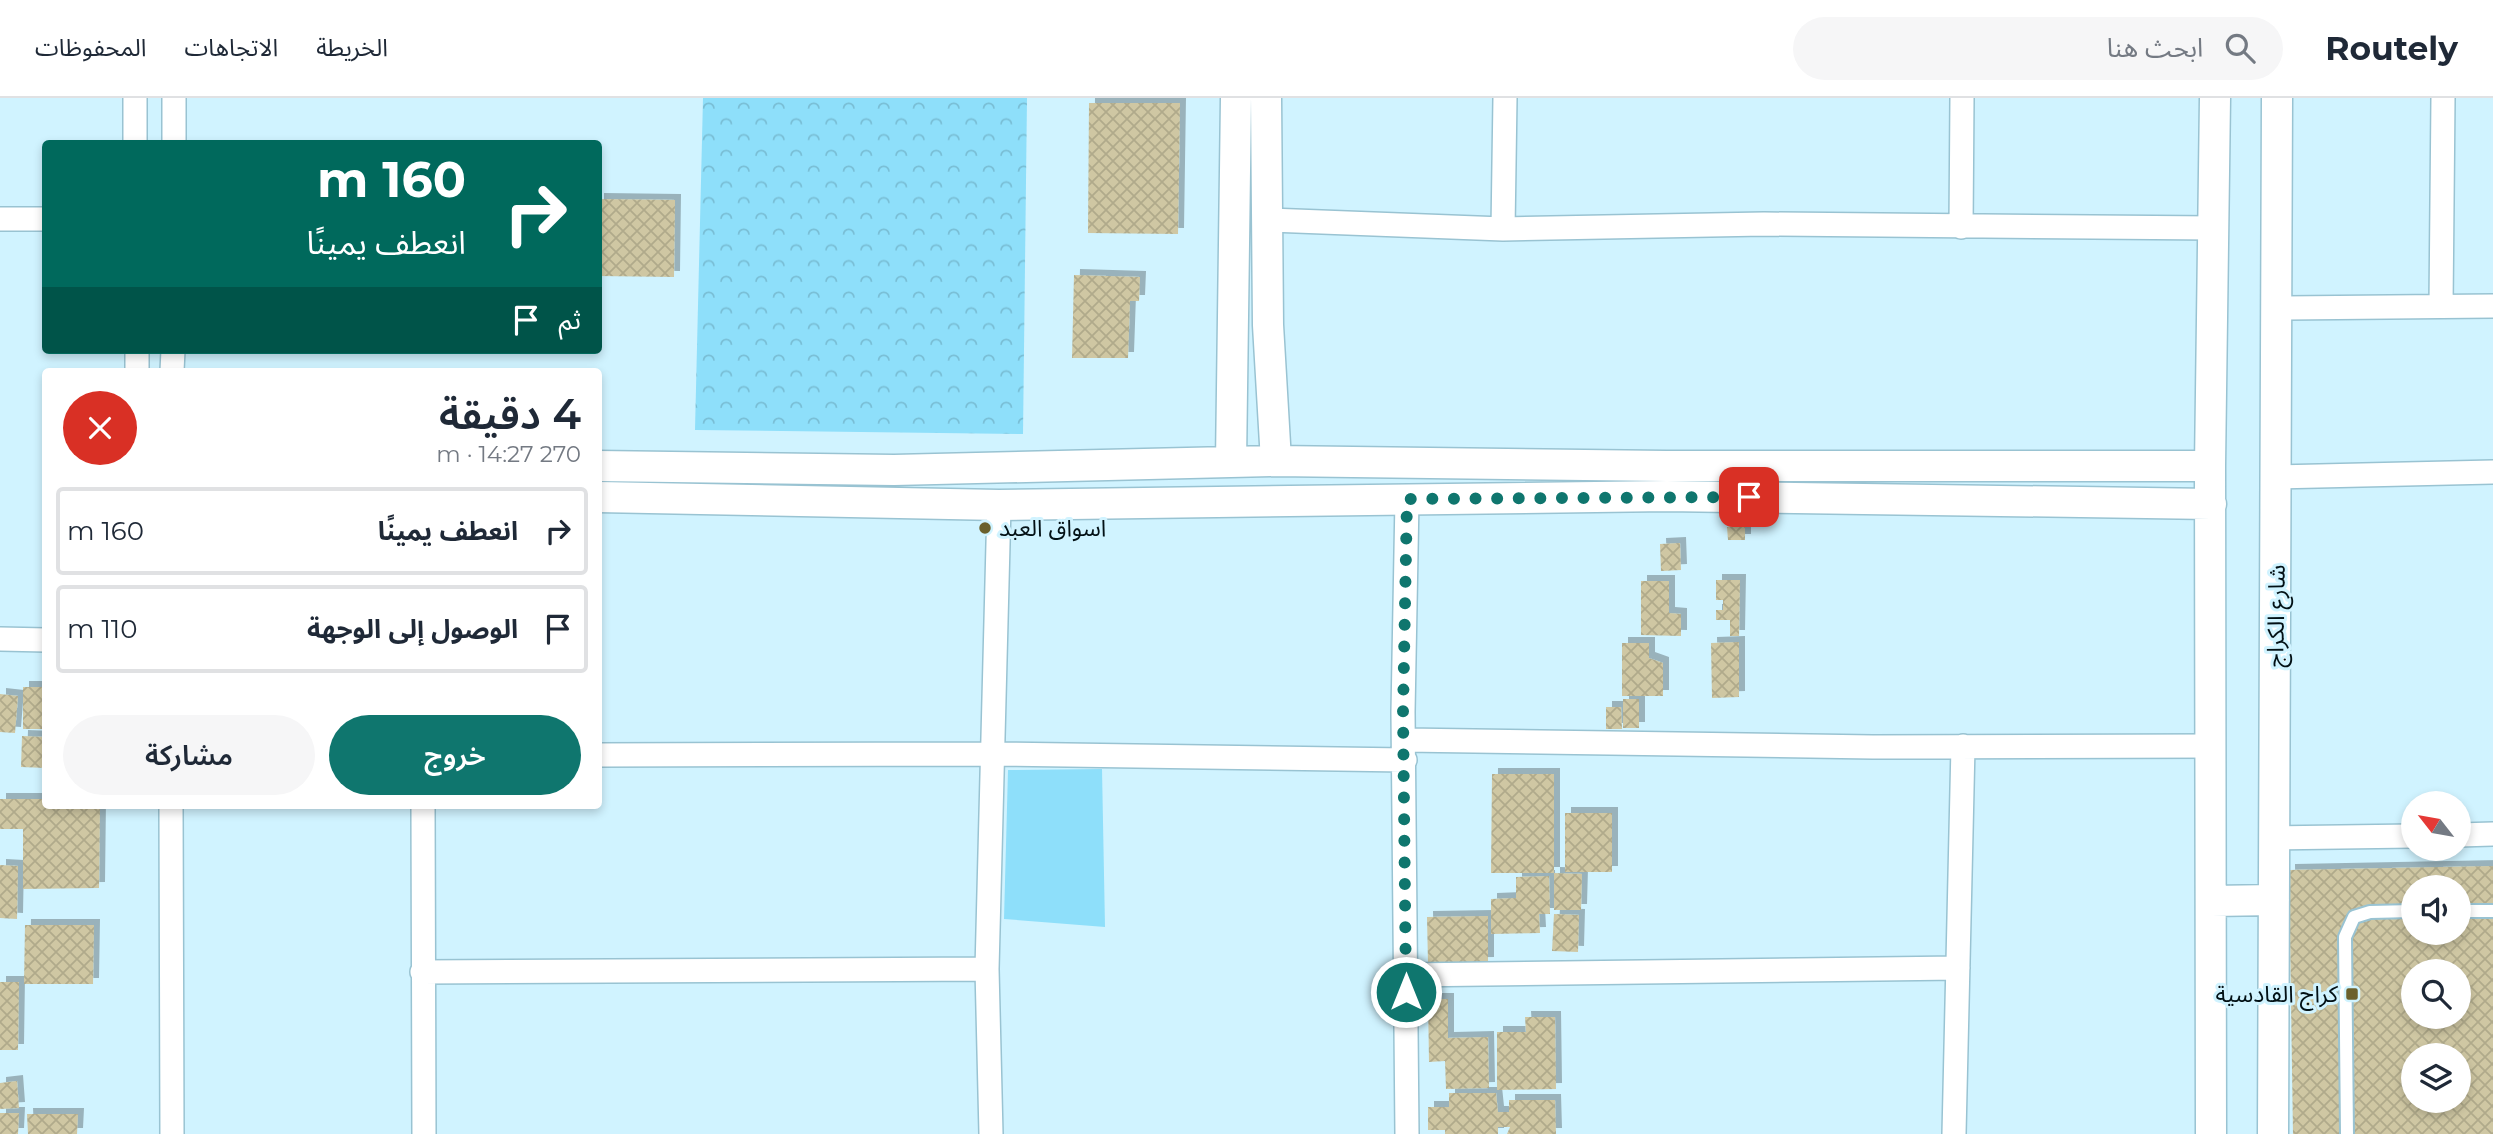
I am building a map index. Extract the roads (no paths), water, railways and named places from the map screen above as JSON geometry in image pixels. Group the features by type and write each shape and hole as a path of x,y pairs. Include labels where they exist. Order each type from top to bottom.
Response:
{"street":[{"path":"135,98 135,140"},
{"path":"174,98 174,140"},
{"path":"1231,462 1236,98"},
{"path":"1266,98 1268,325 1276,461"},
{"path":"1503,229 1505,98"},
{"path":"1961,227 1962,98"},
{"path":"2211,1134 2210,466 2216,98"},
{"name":"شارع الكراج","path":"2273,1134 2278,477 2277,98"},
{"path":"2441,306 2443,98"},
{"path":"0,219 42,219"},
{"path":"1267,220 1503,229 1764,224 2214,228"},
{"path":"2276,308 2493,306"},
{"path":"1234,324 1268,325"},
{"path":"602,466 894,470 1276,461 1667,466 2210,466"},
{"path":"1667,466 1667,496"},
{"path":"892,503 894,470"},
{"path":"2278,477 2493,472"},
{"path":"602,497 999,505 1667,496 2211,504"},
{"path":"1407,499 1407,1134"},
{"path":"991,1134 987,969 999,505"},
{"path":"0,639 42,640"},
{"path":"602,755 2212,746"},
{"path":"1954,1134 1964,747"},
{"path":"171,809 172,1134"},
{"path":"423,809 424,1134"},
{"path":"2471,835 2493,834"},
{"path":"2274,838 2401,836"},
{"path":"2212,901 2274,900"},
{"path":"1406,975 1958,968"},
{"path":"422,972 987,969"}],"lane":[{"path":"2347,1134 2345,937 2354,917 2370,912 2401,911"},
{"path":"2471,911 2493,911"}],"place":[{"name":"اسواق العبد","path":"985,528"},
{"name":"كراج القادسية","path":"2352,994"}]}
